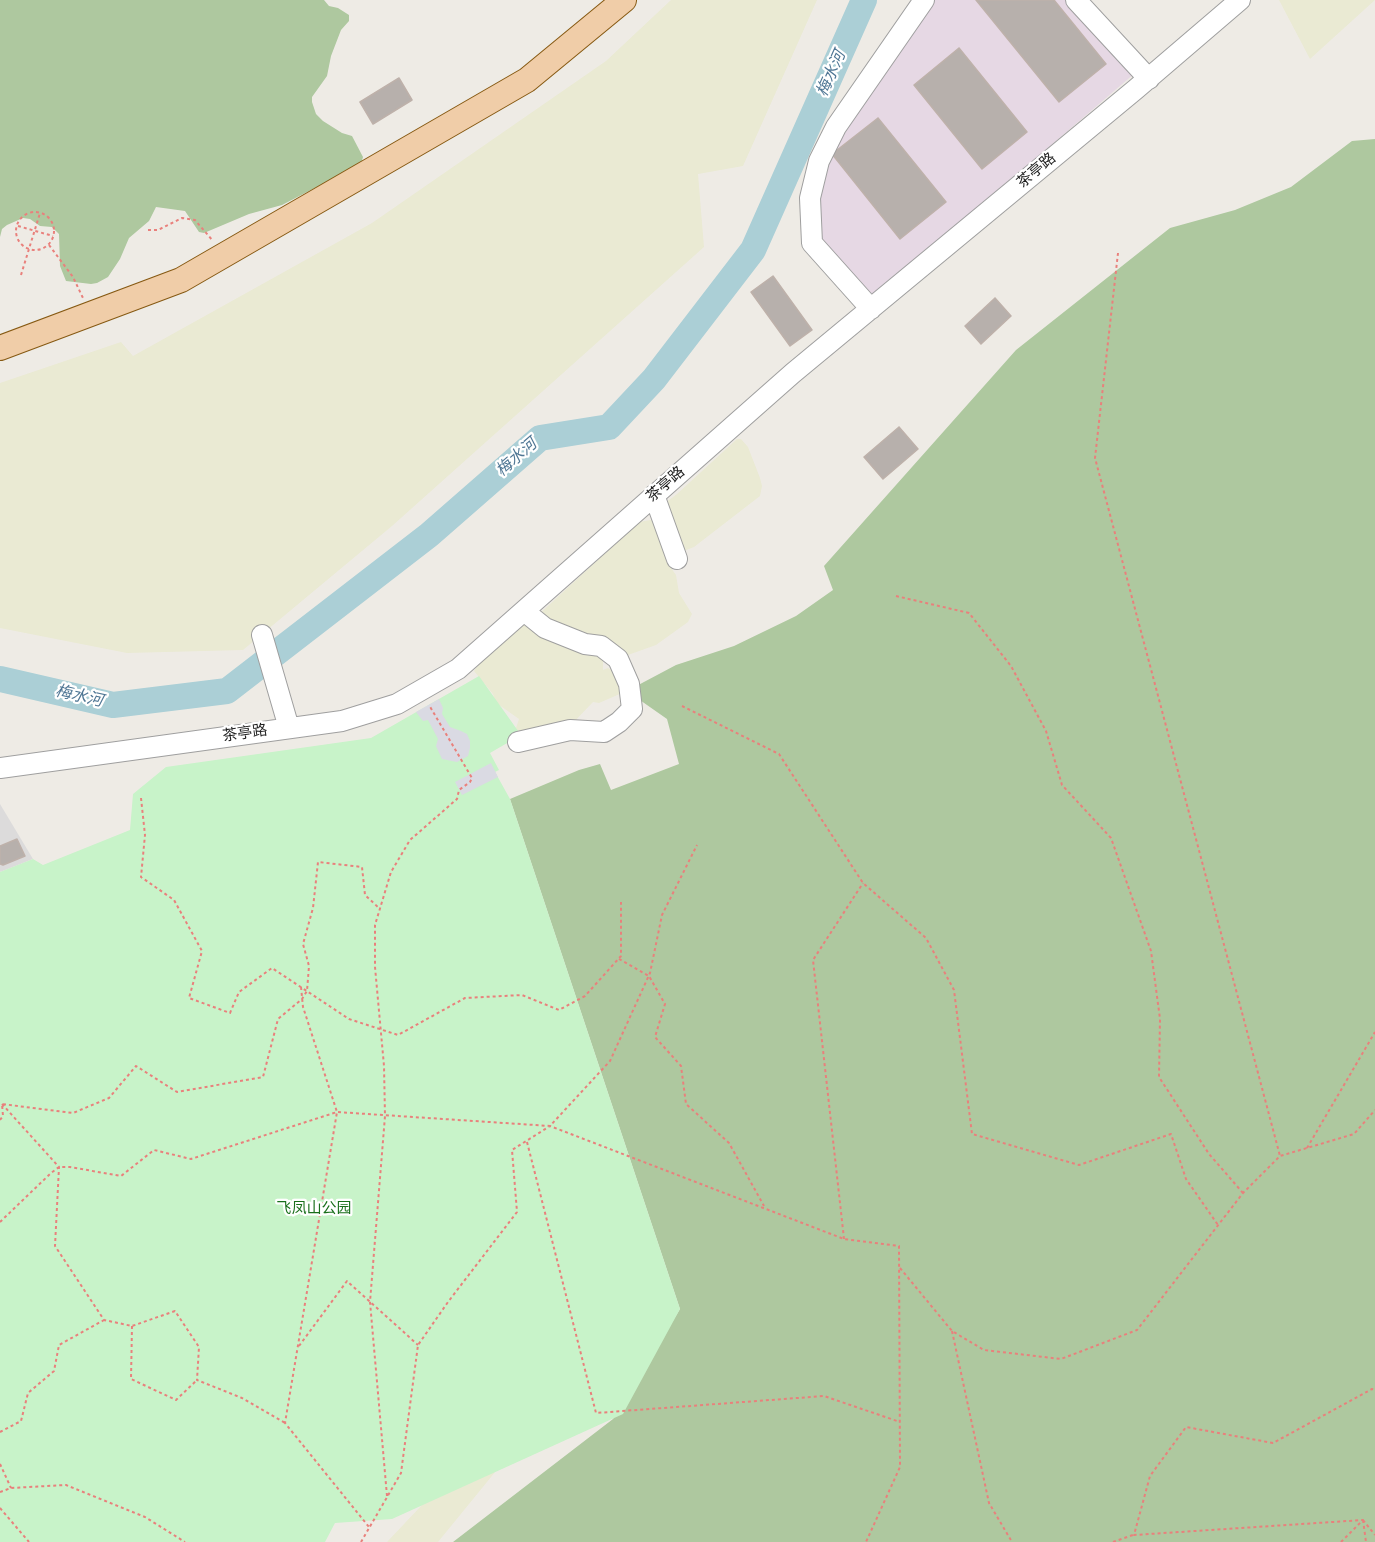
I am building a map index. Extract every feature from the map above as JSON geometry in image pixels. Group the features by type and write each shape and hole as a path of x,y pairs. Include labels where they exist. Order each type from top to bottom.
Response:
{"main road":[{"path":"0,348 181,280 527,80 624,0"}],"street":[{"path":"871,309 812,243 810,198 819,161 836,127 924,0"},
{"path":"1076,0 1149,79"},
{"name":"茶亭路","path":"0,768 342,721 397,704 458,669 793,373 1149,79 1240,0"},
{"path":"654,495 677,559"},
{"path":"518,742 570,730 604,732 632,709 629,684 618,659 601,646 585,644 545,628 524,611"},
{"path":"262,635 289,728"}],"path":[{"path":"30,213 40,213 51,222 53,236 48,244 37,250 29,249 17,238 17,225 24,216 30,213"},
{"path":"21,275 40,213"},
{"path":"148,230 158,230 182,218 195,220 225,254"},
{"path":"17,225 53,236"},
{"path":"48,244 73,277 92,314"},
{"path":"1118,253 1095,458 1280,1156"},
{"path":"896,596 969,613 1011,666 1046,731 1062,785 1111,838 1151,951 1160,1019 1159,1077 1209,1154 1243,1193"},
{"path":"387,1496 370,1302 385,1116 375,925 391,872 410,840 457,799 459,790 472,778 429,705"},
{"path":"682,706 779,754 863,883 926,938 954,990 972,1134 1079,1165 1171,1134 1186,1179 1218,1225"},
{"path":"141,798 145,835 141,877 174,900 202,951 189,998 230,1013 239,992 273,968 350,1019 398,1035 465,998 522,995 559,1010 585,996 621,957 621,902"},
{"path":"361,1542 401,1473 418,1345 517,1212 512,1150 550,1126 610,1061 649,976 662,915 697,845"},
{"path":"2,1104 73,1113 109,1098 136,1066 177,1092 262,1077 278,1019 302,999 307,991 309,966 303,944 313,908 318,862 362,867 365,895 380,909"},
{"path":"844,1239 813,960 863,883"},
{"path":"619,958 649,976 665,1004 655,1037 681,1066 686,1104 729,1143 764,1208"},
{"path":"285,1423 337,1112 303,1007 301,987"},
{"path":"1307,1148 1375,1032"},
{"path":"0,1120 3,1116 2,1104"},
{"path":"2,1104 59,1167 55,1246 104,1320"},
{"path":"900,1268 952,1331 984,1350 1061,1359 1137,1330 1243,1193 1280,1156 1354,1134 1375,1110"},
{"path":"0,1221 59,1167 121,1176 154,1150 191,1159 337,1112 550,1126 844,1239 899,1246 900,1467 866,1542"},
{"path":"527,1141 596,1413 824,1396 900,1422"},
{"path":"297,1349 347,1281 418,1345"},
{"path":"0,1432 21,1421 28,1393 54,1371 59,1345 104,1320 132,1326 175,1311 199,1347 197,1380 176,1400 131,1378 132,1326"},
{"path":"952,1331 989,1503 1012,1542"},
{"path":"197,1380 242,1398 285,1423 369,1527"},
{"path":"1134,1535 1150,1476 1186,1427 1273,1443 1372,1389 1375,1390"},
{"path":"0,1464 11,1488"},
{"path":"0,1492 11,1488 66,1485 145,1517 184,1542"},
{"path":"0,1508 29,1542"},
{"path":"1113,1542 1134,1535 1363,1520"},
{"path":"1363,1520 1375,1534"},
{"path":"1341,1542 1363,1520"},
{"path":"1363,1520 1366,1542"}],"shaded area":[{"path":"928,0 1069,0 1135,73 875,297 814,240 820,167"},
{"path":"439,699 443,708 442,714 450,727 467,734 470,741 468,756 457,762 442,759 436,746 438,739 428,720 423,721 416,712"},
{"path":"491,763 498,777 462,795 455,782"},
{"path":"0,804 33,859 0,872"}],"green space":[{"path":"0,0 324,0 329,6 338,8 349,15 349,21 341,30 331,56 327,76 312,97 312,102 316,114 323,121 342,133 352,136 363,157 361,164 282,205 249,214 204,233 199,232 185,211 156,207 149,221 129,238 120,259 108,277 91,284 66,281 60,266 59,234 52,227 40,226 30,219 23,218 2,229 0,237"},
{"path":"671,0 817,0 743,166 698,174 704,247 392,526 243,650 127,653 0,628 0,383 121,342 133,356 372,223 606,61"},
{"path":"1279,0 1375,0 1310,59"},
{"path":"1375,139 1375,1542 453,1542 613,1419 680,1309 510,799 579,770 600,764 611,790 679,764 667,719 627,691 676,665 734,646 796,616 833,590 824,566 1016,350 1170,228 1235,210 1291,187 1352,141"},
{"path":"737,439 741,439 748,447 762,486 760,496 694,547 681,552 660,507"},
{"path":"656,519 669,554 666,561 676,575 679,593 692,614 688,622 656,645 628,655 536,617 639,522"},
{"path":"524,625 585,655 603,657 603,670 608,668 616,673 622,693 599,703 593,702 571,725 522,735 515,731 519,719 495,702 493,694 474,671 488,651"},
{"name":"飞凤山公园","path":"479,676 521,735 490,753 499,770 495,772 510,799 680,1309 623,1414 392,1519 335,1523 325,1542 0,1542 0,872 33,859 43,865 130,830 133,794 166,767 371,738"},
{"path":"527,1433 438,1542 387,1542 489,1434"}],"building":[{"path":"976,0 1054,0 1106,64 1059,102"},
{"path":"959,48 1027,132 982,169 914,85"},
{"path":"399,78 412,100 373,124 360,102"},
{"path":"878,118 946,202 900,239 832,154"},
{"path":"773,276 812,330 790,346 751,292"},
{"path":"995,298 1011,316 981,344 965,326"},
{"path":"899,427 918,449 883,479 864,457"},
{"path":"17,839 25,856 3,865 0,864 0,846"}],"waterway":[{"name":"梅水河","path":"0,679 113,705 227,691 429,535 540,438 609,427 654,379 753,250 864,0"}]}
